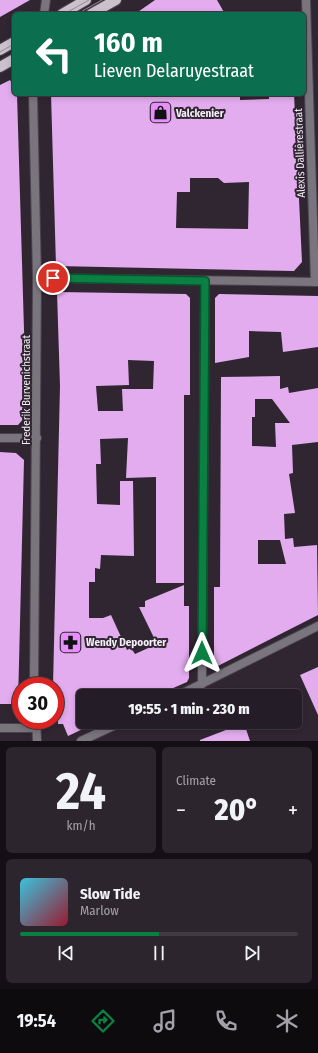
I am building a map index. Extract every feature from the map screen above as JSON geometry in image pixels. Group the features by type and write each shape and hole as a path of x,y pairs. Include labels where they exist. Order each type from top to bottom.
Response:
{"main road":[{"path":"65,12 86,0"},
{"path":"95,12 116,0"},
{"path":"0,50 12,43"},
{"path":"0,67 12,60"}],"street":[{"path":"44,12 46,0"},
{"name":"Alexis Dallièrestraat","path":"306,0 316,282"},
{"name":"Frederik Burvenichstraat","path":"32,96 37,278 34,677"},
{"path":"37,278 316,282"},
{"path":"202,684 205,281"},
{"path":"0,438 37,438"},
{"path":"192,689 318,626"},
{"path":"0,728 12,727"},
{"path":"36,729 37,741"},
{"path":"81,741 107,729"}],"building":[{"path":"0,0 30,0 0,17"},
{"path":"155,0 217,0 224,12 138,12"},
{"path":"10,80 12,84 12,96 17,96 26,397 25,417 18,425 0,425 0,85"},
{"path":"51,96 240,96 240,100 269,99 269,96 294,96 302,262 294,271 56,266","holes":["190,178 218,178 224,183 249,182 248,229 176,228 177,192 190,192"]},
{"path":"57,292 186,294 190,298 190,395 184,395 184,583 156,583 156,477 126,478 128,438 100,439 101,464 96,464 97,504 120,505 120,481 133,481 134,556 101,555 100,569 95,568 95,582 89,582 89,618 103,618 111,615 127,650 131,648 135,654 157,644 139,607 145,607 145,601 184,585 184,606 189,606 189,678 187,682 171,689 76,689 76,729 83,729 68,736 64,726 64,677 53,677 60,386","holes":["128,360 154,361 153,389 122,389 123,411 98,411 96,386 129,385"]},
{"path":"219,294 318,296 318,347 283,352 281,332 249,331 249,357 215,363 215,298"},
{"path":"280,376 280,389 288,387 289,393 318,388 318,442 292,445 293,473 289,474 295,513 284,514 285,539 293,538 294,547 317,545 318,615 214,668 214,587 220,587 221,377","holes":["255,399 272,399 290,423 275,423 276,447 252,446 252,417 255,417","258,540 280,540 286,564 258,564"]},
{"path":"0,452 16,453 24,460 19,677 12,677 12,704 0,704"},
{"path":"318,667 318,715 300,675"},
{"path":"228,729 246,729 250,741 200,741"}],"tram line":[{"path":"68,12 89,0"},
{"path":"81,12 102,0"},
{"path":"0,52 12,45"}],"place":[{"name":"Valckenier","path":"160,113"},
{"name":"Wendy Depoorter","path":"70,642"}],"route":[{"path":"53,278 205,281 202,653"}]}
